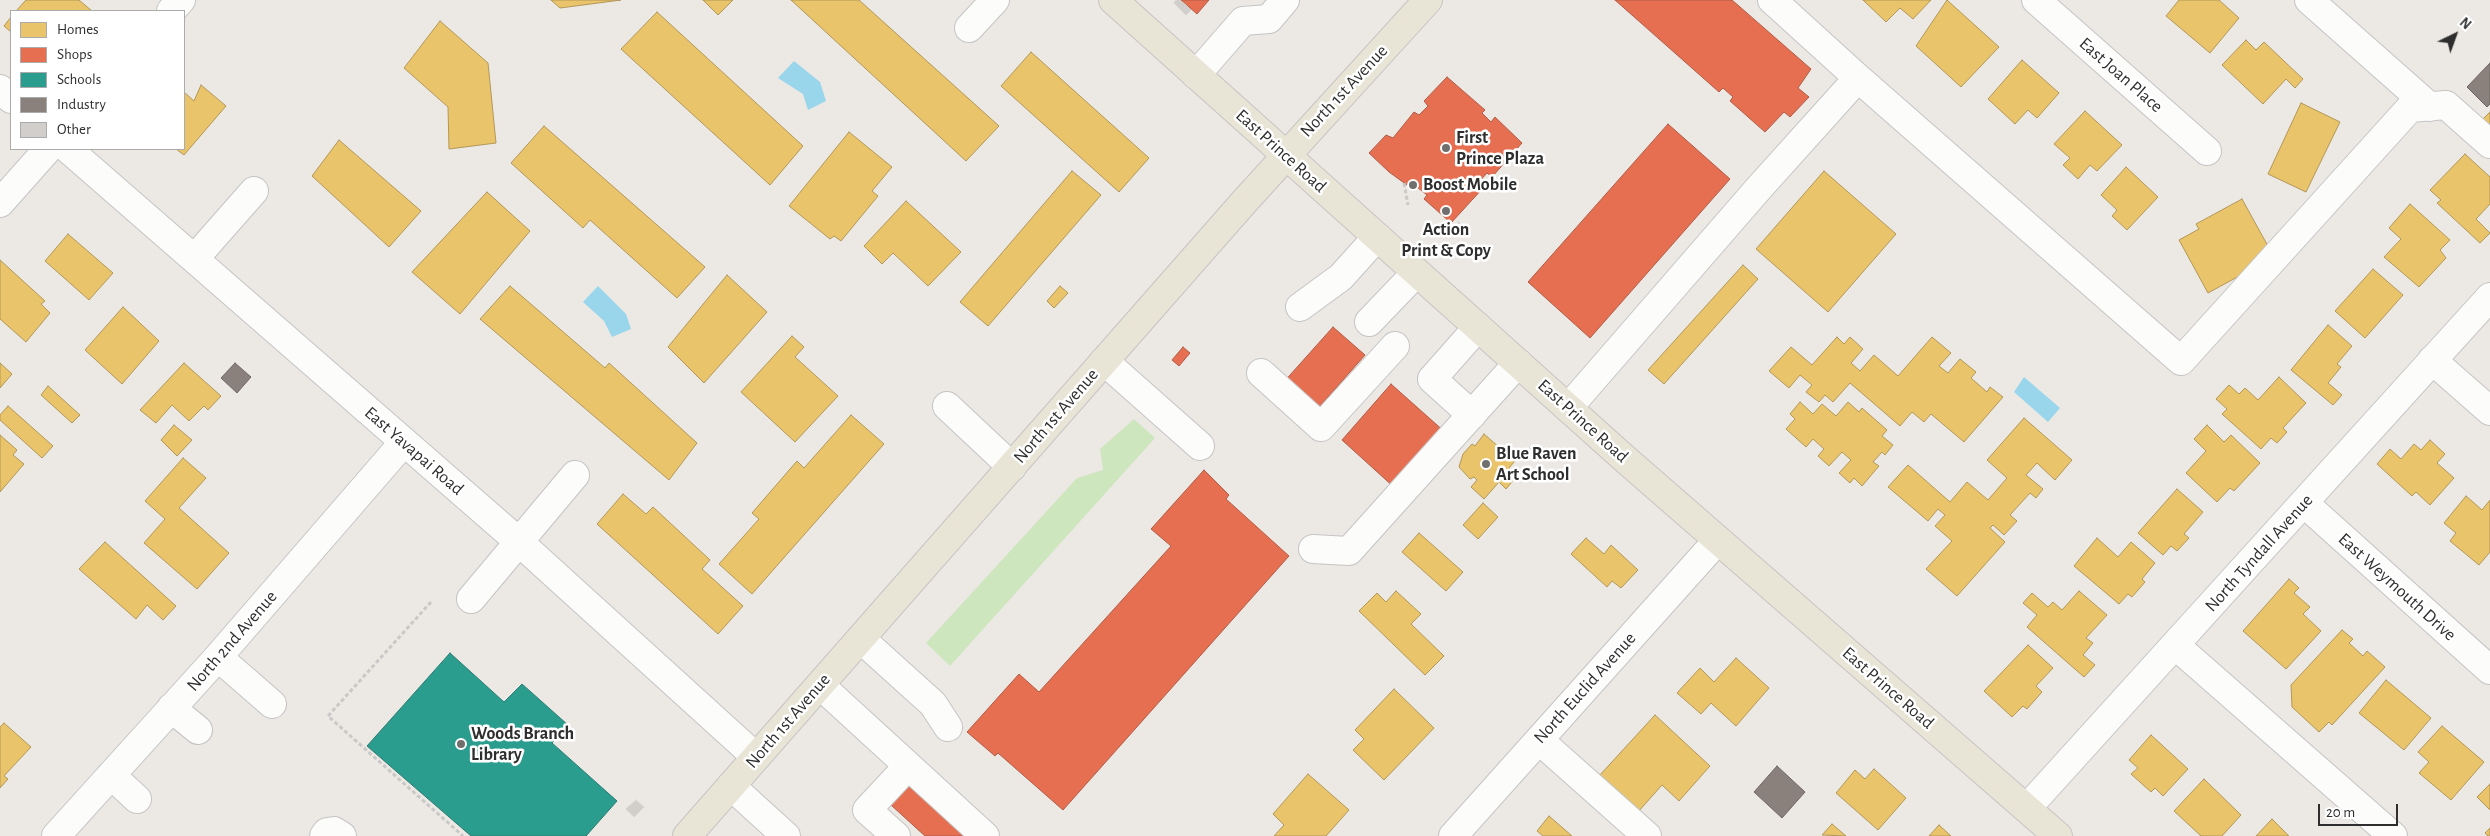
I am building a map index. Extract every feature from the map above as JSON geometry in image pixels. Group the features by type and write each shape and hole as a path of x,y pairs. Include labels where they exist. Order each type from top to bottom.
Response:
{"main road":[{"name":"East Prince Road","path":"1113,0 1416,273 1718,541 2058,836"},
{"name":"North 1st Avenue","path":"686,836 1285,155 1428,0"}],"street":[{"path":"172,10 181,0"},
{"path":"968,28 995,0"},
{"path":"1196,75 1243,21 1269,19 1285,0"},
{"path":"1772,0 1858,78 2181,361 2410,108 2446,105 2490,144"},
{"name":"East Joan Place","path":"2036,0 2207,151"},
{"path":"2309,0 2430,107"},
{"path":"1568,408 1753,195 1858,78"},
{"path":"0,89 10,98"},
{"path":"0,203 47,150"},
{"name":"East Yavapai Road","path":"69,150 518,541 756,757"},
{"path":"195,258 254,191"},
{"path":"1300,307 1341,277 1377,237"},
{"path":"1369,322 1416,273"},
{"name":"North Tyndall Avenue","path":"2028,808 2490,297"},
{"path":"1472,415 1432,379 1478,327"},
{"path":"1261,373 1321,427 1395,346"},
{"path":"2432,360 2490,411"},
{"path":"1104,361 1200,446"},
{"path":"1313,549 1349,551 1518,363"},
{"path":"946,406 1012,467"},
{"name":"North 2nd Avenue","path":"56,836 218,657 404,442"},
{"path":"471,599 575,475"},
{"name":"East Weymouth Drive","path":"2304,503 2490,670"},
{"name":"North Euclid Avenue","path":"1453,836 1718,541"},
{"path":"861,639 932,704 948,727"},
{"path":"2175,645 2393,836"},
{"path":"218,657 272,704"},
{"path":"820,685 985,836"},
{"path":"171,708 198,730"},
{"path":"1539,740 1648,836"},
{"path":"896,836 867,810 908,766"},
{"path":"111,775 137,799"},
{"path":"731,786 786,836"},
{"path":"324,836 327,832 334,831 342,836"}],"path":[{"path":"1404,182 1408,204"},
{"path":"1445,237 1459,222"},
{"path":"431,602 328,716 463,836"}],"green space":[{"path":"1134,419 1155,438 950,666 926,643 1077,478 1103,470 1100,449"}],"water":[{"path":"794,61 820,82 826,101 808,110 803,94 778,78"},
{"path":"598,286 626,314 631,329 612,337 604,321 583,302"},
{"path":"2024,377 2060,408 2048,422 2014,392"}],"building: Homes":[{"path":"26,0 79,0 91,10 17,10"},
{"path":"551,0 621,0 560,8"},
{"path":"703,0 733,0 718,15"},
{"path":"791,0 859,0 999,126 966,161"},
{"path":"1863,0 1931,0 1913,19 1900,8 1886,22"},
{"path":"1947,0 1999,47 1961,87 1916,46"},
{"path":"2179,0 2219,0 2239,18 2210,53 2166,16"},
{"path":"657,12 803,146 770,185 621,49"},
{"path":"10,18 10,31 4,26"},
{"path":"440,21 488,63 496,143 449,149 448,107 404,68"},
{"path":"2246,40 2256,50 2264,42 2303,79 2295,88 2286,79 2263,104 2222,65"},
{"path":"1031,52 1149,158 1119,192 1001,86"},
{"path":"2022,60 2059,93 2037,118 2028,110 2015,124 1988,99"},
{"path":"201,85 226,106 184,155 177,150 185,150 185,93 194,101"},
{"path":"2301,103 2340,122 2306,192 2268,174"},
{"path":"2085,111 2122,145 2097,171 2090,165 2078,179 2063,165 2070,158 2054,144"},
{"path":"2490,112 2490,126 2483,119"},
{"path":"544,126 705,267 677,298 590,220 583,228 511,163"},
{"path":"849,132 892,167 872,191 878,196 841,241 834,236 830,239 789,206"},
{"path":"339,140 421,211 389,247 312,176"},
{"path":"2465,154 2490,177 2490,204 2476,219 2490,233 2480,243 2437,203 2441,200 2430,190"},
{"path":"2126,167 2158,197 2127,230 2112,216 2117,210 2101,195"},
{"path":"1072,171 1101,195 988,326 960,302"},
{"path":"1824,171 1896,234 1828,312 1756,249"},
{"path":"487,192 530,231 460,314 412,272"},
{"path":"2242,199 2274,257 2208,293 2179,240 2199,229 2196,224"},
{"path":"906,201 961,252 928,286 893,253 882,264 864,246"},
{"path":"2410,204 2450,240 2440,250 2446,258 2419,287 2384,257 2401,239 2389,228"},
{"path":"68,234 113,273 89,300 45,261"},
{"path":"0,260 45,301 41,304 50,313 26,342 0,319"},
{"path":"1743,265 1758,279 1664,384 1648,370"},
{"path":"2373,269 2403,295 2365,338 2335,311"},
{"path":"727,275 767,312 704,383 668,347"},
{"path":"510,286 605,368 609,363 697,443 669,480 480,319"},
{"path":"1060,286 1068,293 1054,308 1047,301"},
{"path":"123,307 159,341 122,384 85,350"},
{"path":"2328,325 2352,346 2337,364 2341,367 2328,383 2342,395 2333,405 2291,370"},
{"path":"792,336 804,347 795,357 838,396 795,442 741,392"},
{"path":"1837,337 1844,344 1850,337 1863,349 1851,363 1860,371 1874,355 1898,376 1932,337 1951,353 1939,366 1948,373 1960,359 1976,372 1971,378 1987,392 1990,387 2003,397 1964,442 1931,414 1924,422 1912,412 1900,426 1850,383 1833,402 1825,395 1819,402 1806,392 1812,385 1800,375 1789,388 1769,371 1791,347 1812,365"},
{"path":"0,363 12,374 0,388"},
{"path":"184,363 221,396 208,410 204,406 189,421 172,405 156,423 140,410"},
{"path":"2279,377 2306,403 2283,428 2287,432 2277,443 2271,438 2261,449 2222,414 2227,409 2216,399 2229,385 2239,394 2245,388 2258,400"},
{"path":"48,386 80,415 72,423 41,395"},
{"path":"1800,402 1813,414 1822,404 1836,416 1848,402 1859,412 1862,408 1887,430 1882,436 1893,445 1885,455 1882,452 1873,462 1879,466 1862,486 1854,478 1850,483 1839,473 1851,460 1842,452 1829,466 1818,456 1824,449 1813,439 1806,447 1786,429 1795,419 1790,414"},
{"path":"8,406 53,446 42,458 0,420 0,415"},
{"path":"851,415 884,444 752,594 719,564 759,519 752,513 797,461 804,468"},
{"path":"2024,418 2072,460 2055,480 2037,463 2026,475 2043,489 2036,498 2030,493 2010,515 2017,521 2004,535 1993,525 1990,528 2005,542 1957,596 1926,569 1952,541 1935,526 1945,515 1938,509 1928,521 1888,487 1908,465 1950,502 1967,482 1988,500 2007,478 1987,460"},
{"path":"174,425 192,440 177,456 161,440"},
{"path":"2207,425 2224,442 2231,435 2260,463 2234,491 2230,488 2217,502 2186,473 2206,451 2194,439"},
{"name":"Blue Raven Art School","path":"1484,434 1515,461 1509,468 1517,476 1506,489 1499,482 1484,499 1471,487 1477,480 1474,477 1470,479 1459,467 1463,454 1472,444 1475,446"},
{"path":"0,435 17,450 13,455 24,464 0,492"},
{"path":"2430,440 2445,454 2437,463 2454,478 2430,505 2416,492 2412,496 2377,464 2390,449 2401,459 2414,444 2421,450"},
{"path":"183,458 206,478 179,508 229,553 197,589 144,543 165,519 145,501"},
{"path":"2177,489 2203,512 2184,534 2189,538 2177,551 2171,546 2163,555 2138,533"},
{"path":"623,494 646,514 653,507 710,560 702,569 743,606 718,634 597,524"},
{"path":"2466,496 2482,510 2490,500 2490,552 2479,565 2450,541 2456,533 2444,523"},
{"path":"1483,503 1498,517 1478,539 1463,525"},
{"path":"1419,533 1463,572 1446,591 1402,552"},
{"path":"1586,538 1604,554 1611,545 1638,570 1621,588 1612,581 1607,587 1571,554"},
{"path":"2097,538 2118,557 2131,542 2155,563 2142,579 2145,582 2132,597 2128,594 2119,604 2074,566"},
{"path":"105,542 176,606 163,620 147,605 136,619 79,569"},
{"path":"2289,579 2299,588 2294,593 2310,607 2303,614 2321,631 2286,669 2243,631"},
{"path":"1396,591 1421,614 1411,624 1444,656 1425,675 1359,611 1377,593 1386,602"},
{"path":"2079,591 2107,615 2086,638 2093,643 2083,655 2095,665 2084,677 2027,627 2037,615 2023,603 2032,593 2048,607 2053,602 2062,610"},
{"path":"2342,630 2353,639 2349,643 2363,656 2367,651 2385,667 2332,725 2329,722 2319,732 2292,707 2291,685"},
{"path":"2028,645 2053,668 2036,686 2042,692 2027,709 2023,706 2012,717 1984,691"},
{"path":"1736,658 1769,688 1736,726 1711,703 1701,714 1677,693 1700,668 1714,682"},
{"path":"2386,680 2431,718 2404,750 2359,713"},
{"path":"1394,689 1434,728 1384,780 1353,750 1364,739 1355,730"},
{"path":"1655,715 1710,766 1679,801 1662,785 1638,812 1599,776"},
{"path":"4,723 31,747 4,776 8,779 0,788 0,727"},
{"path":"2442,726 2484,762 2451,800 2419,773 2429,762 2418,752"},
{"path":"2151,735 2188,769 2163,796 2155,788 2151,792 2131,774 2138,768 2129,760"},
{"path":"1874,769 1906,798 1878,830 1836,793 1855,770 1865,779"},
{"path":"1308,774 1349,810 1326,836 1274,836 1284,825 1273,814"},
{"path":"2204,779 2241,815 2222,836 2201,836 2174,811"},
{"path":"2490,784 2490,810 2477,797"},
{"path":"1549,816 1572,836 1543,836 1537,831"},
{"path":"2272,819 2289,836 2256,836"},
{"path":"1832,824 1846,836 1822,835"},
{"path":"1939,825 1951,836 1929,836"},
{"path":"2490,828 2490,836 2488,836 2485,833"}],"building: Shops":[{"path":"1181,0 1209,0 1197,14"},
{"path":"1615,0 1732,0 1811,69 1798,88 1809,97 1790,117 1784,112 1765,132 1730,101 1733,97 1723,88 1719,92"},
{"name":"First Prince Plaza","path":"1447,77 1485,110 1482,113 1491,122 1495,117 1522,143 1492,177 1487,173 1478,183 1483,188 1451,223 1424,199 1427,195 1417,187 1414,190 1389,172 1369,153 1386,135 1393,138 1414,112 1419,115 1428,106 1424,101"},
{"path":"1668,124 1730,179 1590,338 1528,282"},
{"path":"1333,327 1365,355 1314,413 1282,384"},
{"path":"1183,347 1190,353 1179,366 1172,360"},
{"path":"1391,384 1446,433 1396,489 1342,440"},
{"path":"1204,470 1229,495 1226,499 1289,556 1063,810 998,753 995,756 967,732 1019,674 1039,692 1171,546 1151,529"},
{"path":"913,781 974,836 925,836 891,805"}],"building: Schools":[{"name":"Woods Branch Library","path":"450,653 504,702 522,684 568,725 552,743 617,801 586,836 471,836 367,746"}],"building: Industry":[{"path":"2490,63 2490,104 2487,107 2467,87"},
{"path":"235,363 251,377 237,393 221,378"},
{"path":"1777,766 1805,792 1782,818 1754,792"}],"building: Other":[{"path":"1176,0 1180,0 1191,10 1186,15 1174,3"},
{"path":"636,800 644,807 634,817 626,809"}],"place":[{"name":"First Prince Plaza","path":"1446,148"},
{"name":"Boost Mobile","path":"1413,185"},
{"name":"Action Print & Copy","path":"1446,211"},
{"name":"Blue Raven Art School","path":"1486,464"},
{"name":"Woods Branch Library","path":"461,744"}]}
